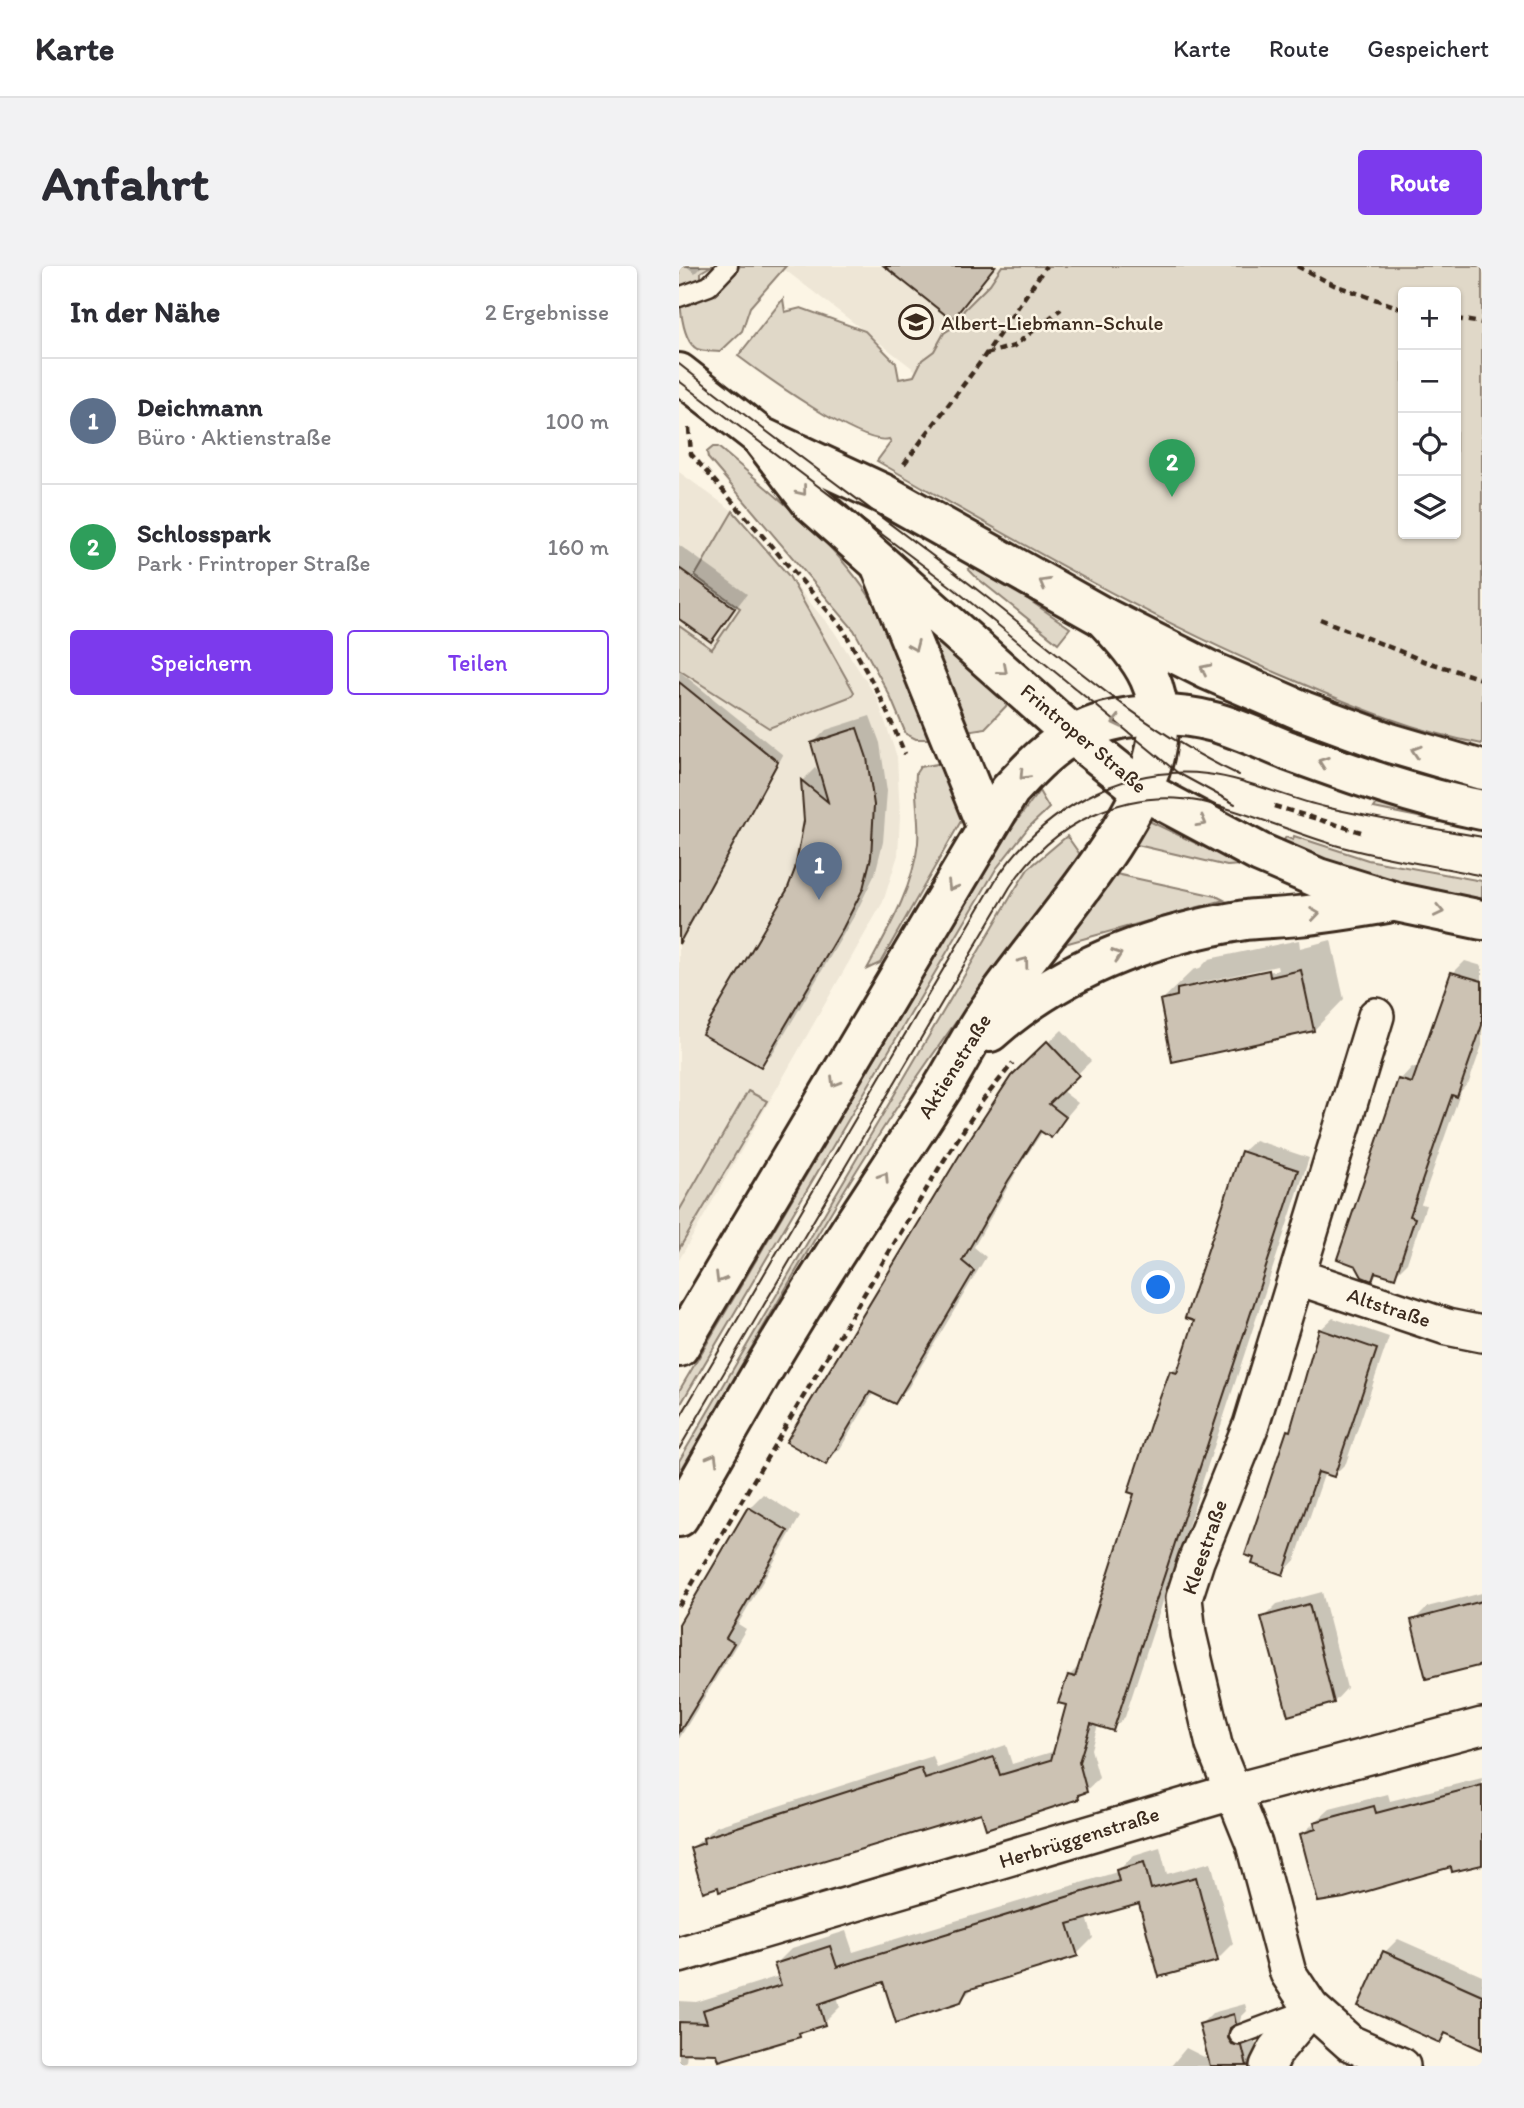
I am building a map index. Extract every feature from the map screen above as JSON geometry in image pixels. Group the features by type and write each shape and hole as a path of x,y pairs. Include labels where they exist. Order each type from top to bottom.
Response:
{"main road":[{"name":"Frintroper Straße","path":"682,375 761,437 884,494 1103,617 1208,670 1303,711 1390,743 1482,770"},
{"name":"Frintroper Straße","path":"761,437 811,502 1073,735 1142,790 1280,863 1396,902 1482,920"},
{"path":"878,561 987,828"},
{"name":"Aktienstraße","path":"679,1517 790,1324 988,1011 1106,850 1142,790 1155,754 1161,714 1157,691 1132,648 1103,617"},
{"path":"679,1347 1010,790 1031,768 1073,735 1116,722 1161,714 1216,722 1394,787 1482,810"},
{"path":"960,1059 1022,1005 1080,969 1160,940 1247,920 1312,915 1396,902"}],"street":[{"name":"Kleestraße","path":"1376,1016 1251,1425 1196,1561 1184,1598 1188,1634 1215,1745 1255,1844 1288,1973 1311,2008 1350,2043 1402,2066"},
{"name":"Altstraße","path":"1298,1277 1447,1327 1482,1334"},
{"name":"Herbrüggenstraße","path":"679,1955 1232,1792 1482,1726"},
{"path":"1268,2066 1276,2050 1311,2008"}],"lane":[{"path":"679,297 709,286 728,266"},
{"path":"1239,2035 1311,2008"}],"path":[{"path":"884,494 914,448 985,355 1046,266"},
{"path":"1297,266 1333,285 1398,307"},
{"path":"985,355 1014,346 1061,309"},
{"path":"1461,320 1482,323"},
{"path":"682,375 691,453 842,627 880,696 905,754"},
{"path":"1320,619 1389,648 1482,679"},
{"path":"1274,806 1361,832"},
{"name":"Aktienstraße","path":"679,1606 954,1146 1003,1073 1020,1056"}],"shaded area":[{"path":"679,266 711,266 701,272 701,278 715,273 736,271 740,266 786,266 750,307 742,331 720,352 697,349 691,344 681,313"},
{"name":"Albert-Liebmann-Schule","path":"780,266 1019,266 933,384"},
{"path":"1002,266 1482,266 1482,744 1410,726 1341,700 1242,657 1135,605 877,461 891,442 889,439 857,432 836,421 738,356 783,299 785,312 801,308 865,331 896,363 899,379 914,376 922,360 934,351 944,333 958,324 964,310 990,284"},
{"path":"718,447 789,507 853,574 894,639 935,739 916,739 906,734 890,696 854,630 708,458 707,452"},
{"path":"679,472 733,511 833,630 877,698 897,757 900,815 898,855 883,902 679,1260"},
{"path":"733,511 789,576 854,692 852,696 769,728 679,670 679,626 712,649 740,608 695,576"},
{"path":"971,567 1029,600 1070,628 1058,643 977,578 968,569"},
{"path":"930,630 1011,701 985,728 967,731 939,664"},
{"path":"949,762 962,812 961,821 880,963 867,969 899,908 915,860 918,843 916,773 920,767"},
{"path":"1039,791 1049,808 1028,828 996,869 679,1407 679,1391 1007,834"},
{"path":"1378,802 1482,823 1482,830 1374,808"},
{"path":"1149,821 1242,865 1227,866 1133,844"},
{"path":"1067,836 1081,856 988,978 899,1104 814,1241 679,1474 679,1461 1014,891 1028,869"},
{"path":"1294,836 1368,860 1482,881 1482,902 1358,873 1282,843 1286,837 1293,840"},
{"path":"1116,874 1216,896 1224,900 1061,945"},
{"path":"748,1091 767,1101 679,1249 679,1211"}],"building":[{"path":"884,266 995,266 952,320"},
{"path":"679,568 735,608 711,642 679,619"},
{"path":"679,682 778,762 679,944"},
{"path":"857,728 867,758 874,805 871,857 863,889 761,1067 702,1034 787,890 795,869 804,821 801,780 828,802 811,743"},
{"path":"1269,970 1270,977 1301,970 1314,1031 1172,1062 1160,1000 1177,996 1177,989"},
{"path":"1451,972 1482,981 1482,1025 1457,1097 1452,1095 1410,1216 1415,1218 1395,1278 1375,1272 1372,1281 1362,1277 1356,1266 1337,1259 1398,1079 1412,1083"},
{"path":"1047,1041 1079,1075 1049,1104 1066,1117 1051,1138 1040,1131 1008,1181 962,1261 974,1271 895,1404 870,1392 826,1465 786,1442 965,1146 1011,1076"},
{"path":"1241,1151 1298,1170 1113,1731 1091,1724 1079,1762 1087,1792 1078,1795 1079,1799 986,1829 981,1813 719,1892 718,1887 703,1892 690,1848 704,1843 703,1838 921,1768 925,1779 994,1757 1000,1775 1051,1760 1066,1705 1058,1703 1068,1675 1075,1677 1134,1494 1128,1492 1152,1419 1170,1371 1177,1373 1194,1321 1185,1318"},
{"path":"1319,1329 1377,1349 1334,1477 1318,1472 1283,1575 1252,1564 1254,1558 1245,1555 1287,1430 1290,1431"},
{"path":"748,1507 788,1531 726,1638 734,1643 679,1733 679,1624"},
{"path":"1482,1601 1482,1665 1426,1679 1411,1620"},
{"path":"1309,1604 1334,1703 1288,1716 1261,1617"},
{"path":"1482,1785 1482,1865 1452,1872 1451,1867 1344,1898 1318,1902 1300,1834 1316,1829 1314,1822 1374,1806 1376,1813"},
{"path":"1144,1862 1151,1889 1196,1877 1218,1961 1159,1977 1139,1904 1068,1924 1078,1956 967,1990 961,2002 896,2023 883,1982 819,2004 825,2025 799,2033 800,2037 719,2061 717,2054 679,2053 679,2022 707,2023 703,2010 781,1985 774,1964 830,1946 837,1967 1119,1881 1116,1870"},
{"path":"1383,1951 1482,1995 1482,2050 1445,2033 1440,2043 1358,2006"},
{"path":"1234,2014 1236,2024 1230,2028 1228,2038 1232,2044 1242,2046 1247,2066 1210,2066 1199,2024"}],"tram line":[{"path":"679,364 984,595 1138,716 1204,757 1239,775"},
{"path":"679,381 953,588 1178,773 1235,804"},
{"path":"679,1419 995,881 1035,833 1060,814 1114,785 1175,773 1207,774 1237,780 1325,807 1482,837"},
{"path":"679,1449 1010,887 1027,864 1047,844 1069,828 1093,814 1119,805 1174,798 1220,806 1353,850 1482,876"}],"place":[{"name":"Albert-Liebmann-Schule","path":"916,322"},
{"name":"Schlosspark","path":"1172,497"},
{"name":"Deichmann","path":"819,900"}]}
